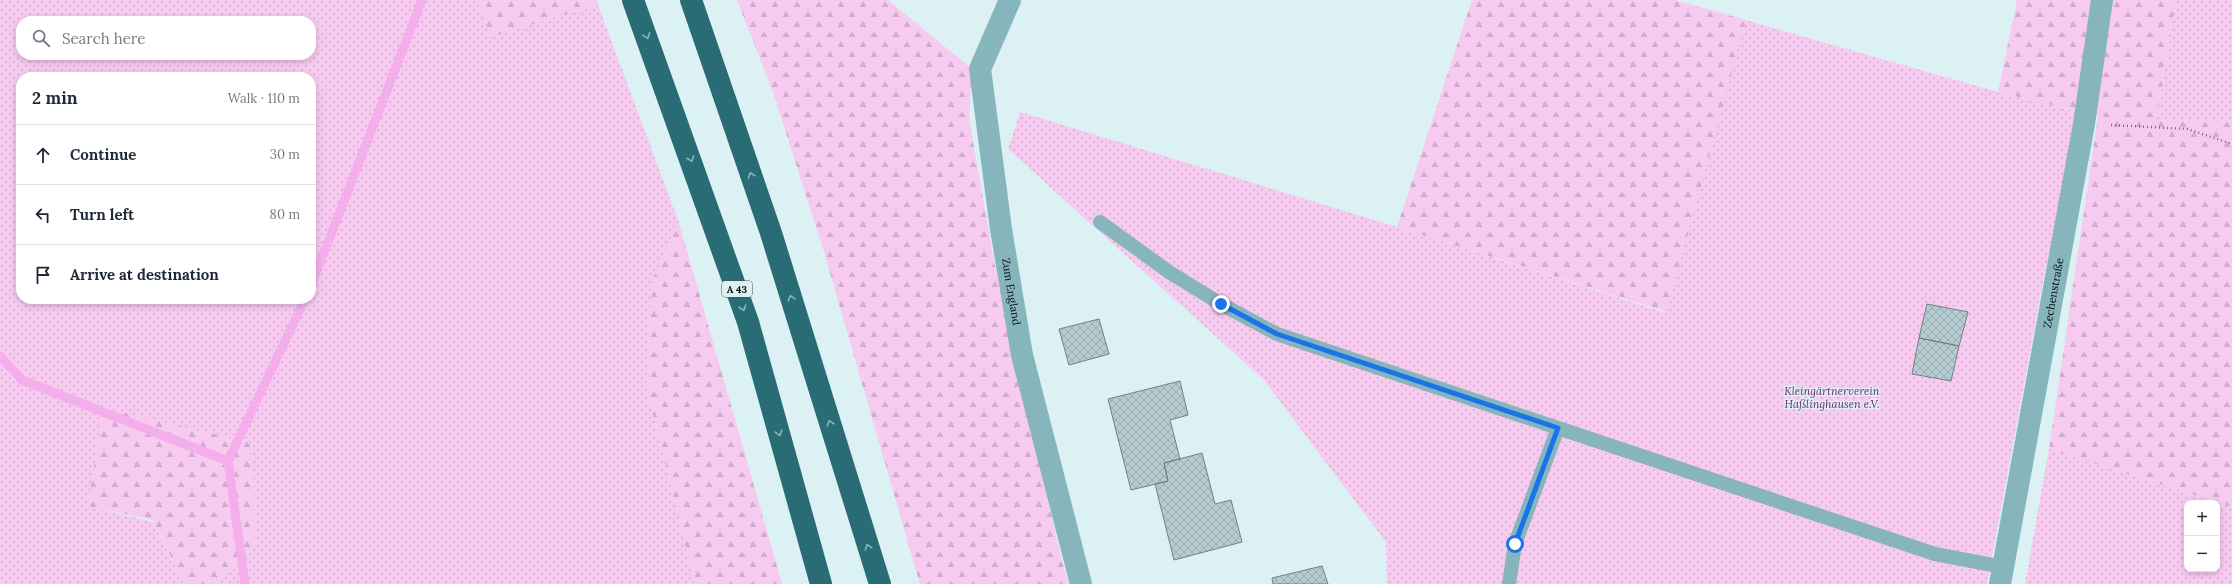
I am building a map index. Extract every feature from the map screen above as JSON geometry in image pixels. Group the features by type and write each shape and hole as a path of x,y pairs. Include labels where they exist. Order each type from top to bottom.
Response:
{"highway":[{"name":"A 43","path":"633,0 748,322 822,584"},
{"path":"691,0 771,233 880,584"}],"street":[{"name":"Zum England","path":"1010,0 980,69 1001,229 1022,355 1081,584"},
{"name":"Zechenstraße","path":"2002,576 2084,124 2102,0"}],"lane":[{"path":"1100,222 1176,276 1221,304 1277,334 2002,576"},
{"path":"1509,584 1515,544 1558,428"}],"path":[{"path":"2084,124 2187,129 2232,144"}],"green space":[{"path":"0,0 477,0 490,36 598,5 679,223 652,281 646,386 695,584 214,584 256,546 252,443 88,506 153,522 184,584 0,584"},
{"path":"477,0 596,0 598,5 490,37"},
{"path":"737,0 888,0 972,69 969,119 994,261 1061,558 1069,584 920,584 824,252 773,92"},
{"path":"1472,0 1675,0 1746,20 1667,312 1397,227"},
{"path":"2017,0 2176,0 2157,119 2232,123 2232,507 2220,503 2220,500 2210,500 2049,449 2098,116 1998,92"},
{"path":"2176,0 2232,0 2232,123 2157,119"},
{"name":"Kleingärtnerverein Haßlinghausen e.V.","path":"1745,20 1998,92 2080,112 2043,282 1987,584 1387,584 1386,542 1264,380 1008,149 1020,112 1397,227 1666,313"},
{"path":"679,223 782,584 695,584 646,386 652,281"},
{"path":"103,408 252,443 256,546 214,584 184,584 153,520 88,506"},
{"path":"2049,449 2210,500 2184,500 2184,572 2220,572 2220,503 2232,507 2232,584 2025,584"}],"building":[{"path":"1927,304 1968,312 1959,346 1919,338"},
{"path":"1099,319 1109,354 1069,365 1059,329"},
{"path":"1919,338 1959,346 1951,381 1912,374"},
{"path":"1180,381 1188,415 1170,420 1180,459 1164,463 1168,481 1131,490 1108,399"},
{"path":"1202,453 1215,504 1231,500 1242,542 1174,560 1155,484 1168,481 1164,463"},
{"path":"1322,566 1328,584 1273,584 1272,578"}],"waterway":[{"path":"316,273 422,0"},
{"path":"228,461 303,304"},
{"path":"0,356 22,380 228,461 245,584"}],"route":[{"path":"1221,304 1277,334 1558,428 1515,544"}]}
